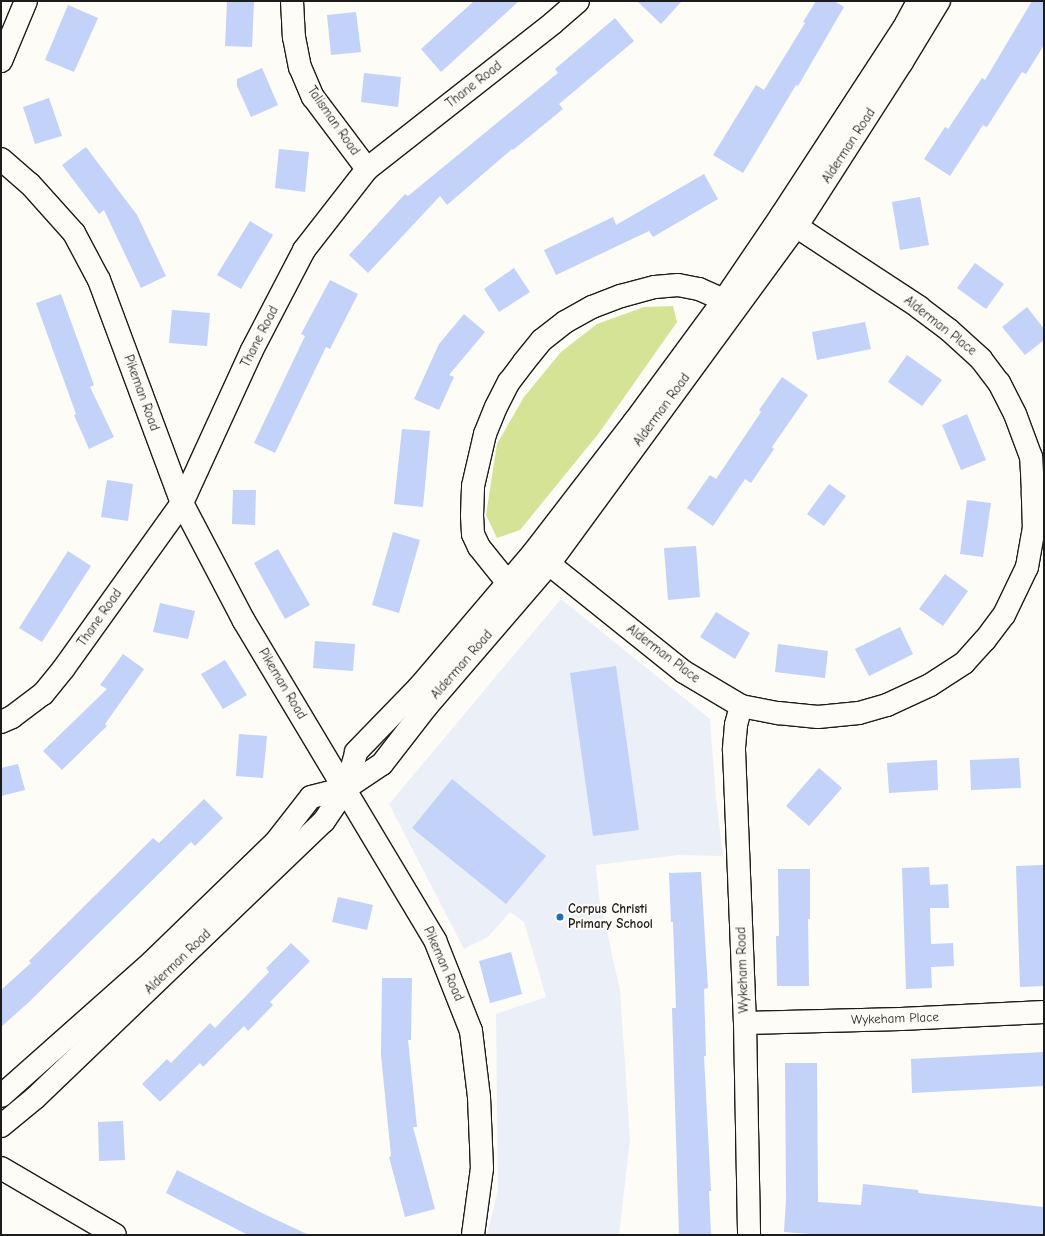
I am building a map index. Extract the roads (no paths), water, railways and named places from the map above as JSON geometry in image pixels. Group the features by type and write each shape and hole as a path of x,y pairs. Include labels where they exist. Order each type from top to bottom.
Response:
{"street":[{"path":"1,61 26,1"},
{"name":"Talisman Road","path":"292,1 294,37 300,67 313,97 367,169"},
{"name":"Thane Road","path":"1,722 12,717 43,694 64,668 182,503 251,352 304,250 367,169 553,23 578,1"},
{"name":"Alderman Road","path":"1,1126 41,1093 324,821 346,788 356,752 420,686 534,552 630,427 724,300 789,222 906,24 918,1"},
{"name":"Alderman Road","path":"1,1096 152,962 275,843 311,797 346,788 382,764 427,706 549,564 902,62 939,1"},
{"name":"Pikeman Road","path":"1,159 30,184 74,234 99,280 182,503 244,621 346,788 435,940 471,1031 479,1097 482,1168 473,1235"},
{"name":"Alderman Place","path":"549,564 684,672 741,706 778,713 818,717 860,713 887,705 930,685 964,663 985,640 1004,615 1027,567 1034,529 1031,457 1015,414 999,383 981,359 949,330 919,307 789,222"},
{"path":"508,582 479,547 473,534 473,486 479,456 493,414 509,382 524,362 542,340 565,322 592,307 621,296 655,287 678,285 699,289 724,300"},
{"name":"Wykeham Road","path":"741,706 736,726 734,750 745,1023 749,1235"},
{"name":"Wykeham Place","path":"745,1023 901,1019 1044,1012"},
{"path":"1,1168 115,1235"}],"place":[{"name":"Corpus Christi Primary School","path":"560,917"}]}
